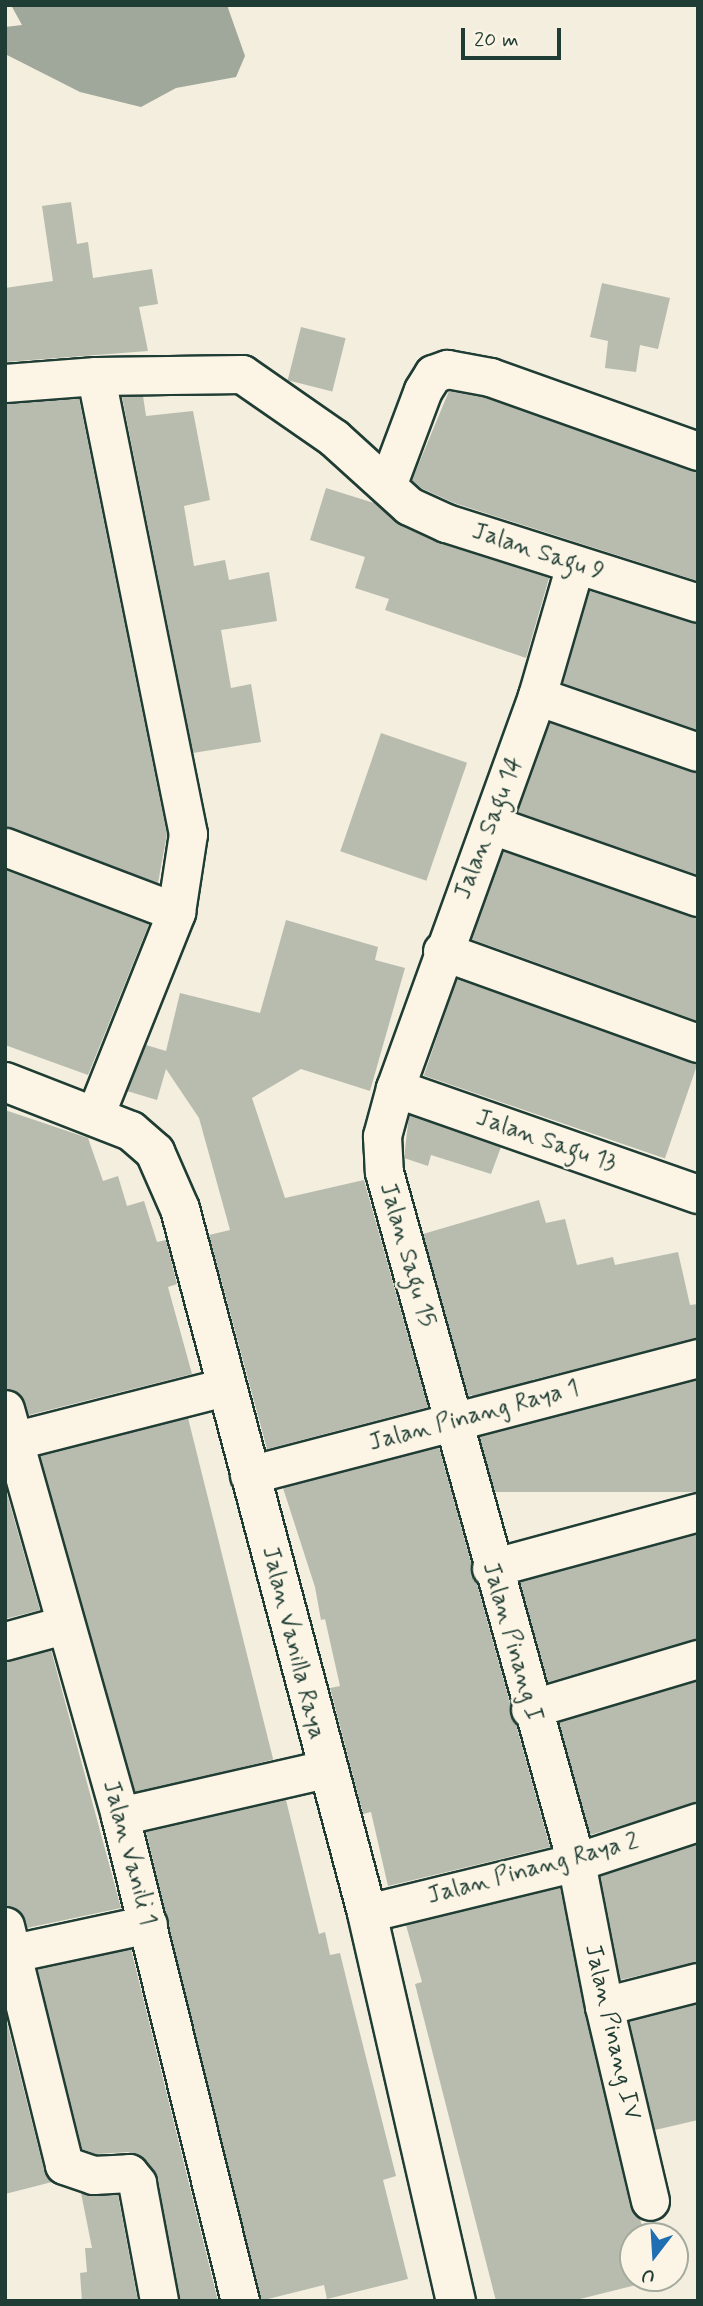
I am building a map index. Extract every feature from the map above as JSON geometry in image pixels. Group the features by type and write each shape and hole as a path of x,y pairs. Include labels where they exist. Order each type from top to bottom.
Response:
{"street":[{"path":"388,484 424,390 433,374 447,369 490,377 698,451"},
{"name":"Jalan Sagu 9","path":"5,383 96,376 242,374 334,439 388,484 409,506 446,523 698,603"},
{"path":"95,1115 176,912 188,834 96,376"},
{"name":"Jalan Sagu 14","path":"395,1088 442,951 492,825 537,696 575,565"},
{"path":"537,696 698,752"},
{"path":"492,825 698,897"},
{"path":"5,847 176,912"},
{"path":"442,951 698,1043"},
{"name":"Jalan Vanilla Raya","path":"5,1082 131,1130 155,1152 198,1264 224,1387 367,1913 456,2301"},
{"name":"Jalan Sagu 13","path":"395,1088 698,1194"},
{"name":"Jalan Sagu 15","path":"395,1088 382,1136 384,1172 450,1422"},
{"name":"Jalan Pinang Raya 1","path":"250,1475 698,1358"},
{"path":"8,1431 224,1387"},
{"name":"Jalan Pinang I","path":"450,1422 530,1709 576,1862"},
{"name":"Jalan Vanili 1","path":"8,1431 120,1816 240,2301"},
{"path":"491,1569 698,1513"},
{"path":"5,1641 63,1625"},
{"path":"530,1709 698,1659"},
{"path":"120,1816 326,1769"},
{"name":"Jalan Pinang Raya 2","path":"367,1913 576,1862 698,1822"},
{"name":"Jalan Pinang IV","path":"576,1862 604,2006 650,2201"},
{"path":"148,1924 9,1940 64,2165 93,2175 129,2173 136,2183 159,2301"},
{"path":"604,2006 698,1982"}],"shaded area":[{"path":"11,5 227,5 245,56 236,77 176,88 141,107 80,92 5,54 5,27 22,25"}],"building":[{"path":"71,202 77,244 88,242 93,278 152,269 158,304 139,307 148,351 5,362 5,288 53,281 42,206"},
{"path":"602,283 670,298 658,349 640,345 636,372 605,368 608,341 590,337"},
{"path":"301,327 346,338 332,391 288,380"},
{"path":"449,391 485,397 698,471 698,581 454,503 421,488 412,480"},
{"path":"143,396 146,416 193,411 210,500 184,506 194,566 225,560 229,580 269,572 277,621 221,630 231,688 251,684 261,742 193,753 122,397"},
{"path":"79,398 167,834 158,883 5,827 5,404"},
{"path":"326,488 374,503 400,525 437,542 549,578 526,658 385,610 389,599 355,588 365,557 310,540"},
{"path":"589,591 698,623 698,730 563,683"},
{"path":"550,723 698,772 698,875 517,812"},
{"path":"381,733 467,763 426,881 340,851"},
{"path":"503,851 698,917 698,1021 471,939"},
{"path":"5,870 149,924 88,1075 5,1045"},
{"path":"286,920 378,947 375,960 405,968 370,1091 301,1069 252,1098 285,1198 364,1180 428,1407 267,1449 209,1235 230,1230 199,1118 166,1069 157,1100 127,1091 146,1045 166,1051 180,993 260,1013"},
{"path":"457,979 698,1062 665,1158 424,1075"},
{"path":"5,1110 88,1138 103,1181 118,1176 127,1206 144,1201 157,1242 166,1240 177,1284 168,1287 192,1374 29,1415 20,1394 5,1389"},
{"path":"409,1115 501,1147 491,1174 431,1155 428,1166 404,1158"},
{"path":"539,1200 546,1223 565,1219 577,1265 613,1257 615,1265 678,1252 690,1305 698,1304 698,1338 468,1396 423,1234"},
{"path":"472,1380 698,1380 698,1492 472,1492"},
{"path":"188,1418 273,1760 125,1797 40,1455"},
{"path":"439,1447 550,1847 388,1886 371,1812 363,1814 330,1688 340,1686 325,1619 321,1620 315,1587 283,1488"},
{"path":"5,1487 40,1610 5,1619"},
{"path":"698,1534 698,1639 548,1682 520,1582"},
{"path":"51,1650 121,1908 27,1928 21,1912 5,1906 5,1661"},
{"path":"698,1681 698,1802 590,1835 559,1722"},
{"path":"286,1800 319,1934 325,1932 330,1955 340,1953 396,2176 383,2180 408,2279 327,2299 324,2285 260,2301 146,1832"},
{"path":"698,1844 698,1962 620,1980 600,1876"},
{"path":"560,1888 630,2206 641,2222 619,2222 619,2289 572,2301 496,2301 415,1984 422,1982 406,1925"},
{"path":"131,1949 218,2301 179,2301 158,2179 145,2160 128,2152 96,2154 82,2149 37,1969"},
{"path":"698,2004 698,2120 655,2130 629,2021"},
{"path":"5,2015 44,2170 52,2182 5,2194"},
{"path":"81,2193 118,2195 138,2301 82,2301 80,2273 87,2272 85,2248 92,2248"}]}
